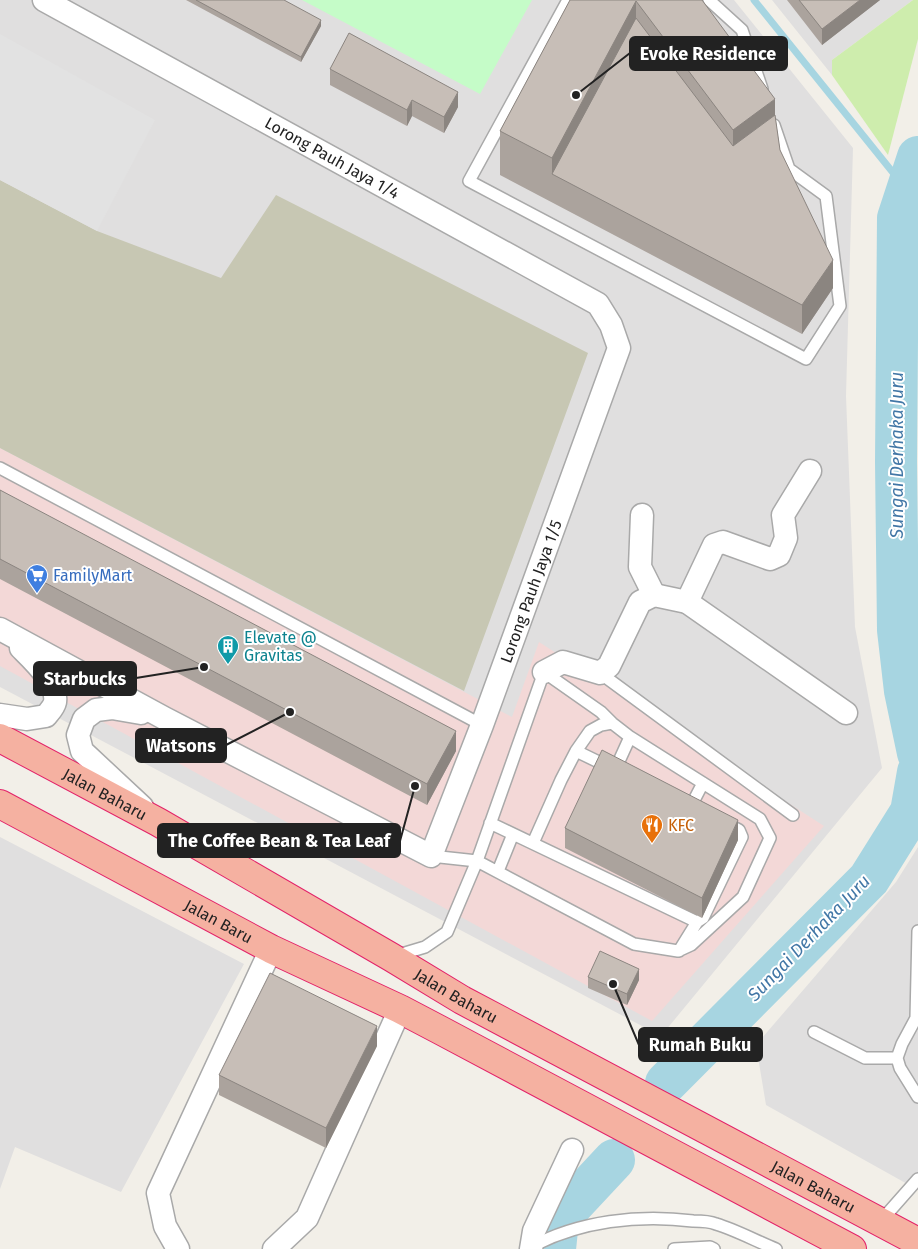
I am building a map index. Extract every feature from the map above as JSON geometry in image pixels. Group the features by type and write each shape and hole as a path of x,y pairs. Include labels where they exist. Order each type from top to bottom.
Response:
{"highway":[{"name":"Jalan Baharu","path":"0,738 158,822 392,957 462,1000 918,1242"},
{"name":"Jalan Baru","path":"0,804 271,949 400,1009 440,1030 844,1248"}],"street":[{"name":"Lorong Pauh Jaya 1/4","path":"44,0 598,304 611,325"},
{"name":"Lorong Pauh Jaya 1/5","path":"432,856 482,725 618,348 611,325"},
{"path":"687,602 714,545 723,542 770,559 779,555 786,538 783,515 810,471"},
{"path":"642,515 640,567 654,595"},
{"path":"544,672 564,662 600,673 609,666 640,602 654,595 687,602 846,713"},
{"path":"0,715 27,719 46,716 55,704 54,690 41,669 4,631"},
{"path":"4,631 164,718 432,856"},
{"path":"158,822 82,751 78,735 84,719 96,710 112,708 164,718"},
{"path":"178,1249 165,1226 158,1193 271,949"},
{"path":"274,1249 307,1218 400,1009"},
{"path":"535,1246 534,1231 572,1150"}],"lane":[{"path":"568,0 469,181 806,358 840,306 826,196 788,169 742,30 709,0"},
{"path":"0,468 482,725"},
{"path":"392,957 425,947 447,932 477,861 544,672 601,712 612,724 760,819 770,838 743,897 691,945 678,951 634,944 477,861 432,856"},
{"path":"600,673 792,815"},
{"path":"532,843 576,751 590,731 601,725 612,724"},
{"path":"576,751 619,772 630,736"},
{"path":"679,801 695,808 703,783"},
{"path":"678,951 697,922 703,918 742,836 739,830 712,816"},
{"path":"490,824 697,922"},
{"path":"498,871 513,834"},
{"path":"918,931 916,1018 897,1058 900,1068 918,1097"},
{"path":"814,1032 865,1058 897,1058"},
{"path":"880,1222 918,1179"},
{"path":"535,1246 581,1228 626,1219 666,1217 715,1223 776,1249"},
{"path":"674,1249 710,1247 714,1249"}],"shaded area":[{"path":"0,0 734,0 853,148 846,396 855,627 882,768 661,1036 0,687"},
{"path":"772,0 913,0 832,60 832,75"},
{"path":"0,34 155,120 97,231 0,180"},
{"path":"0,180 97,231 221,278 276,195 588,353 464,691 0,448"},
{"path":"0,448 512,717 539,642 824,826 652,1021 0,666"},
{"path":"0,837 244,964 121,1192 15,1147 0,1189"},
{"path":"918,847 918,1190 766,1105 756,1045 896,882"}],"green space":[{"path":"302,0 532,0 480,94"},
{"path":"913,0 918,0 918,39 888,155 832,75 832,60"}],"building":[{"path":"196,0 284,0 321,20 301,57"},
{"path":"570,0 702,0 775,99 733,130 636,1 552,158 500,131"},
{"path":"799,0 860,0 822,29"},
{"path":"636,18 733,146 775,115 780,150 833,260 802,305 552,174"},
{"path":"349,33 458,92 444,117 412,100 407,110 330,69"},
{"name":"Elevate @ Gravitas","path":"0,490 456,731 427,784 0,559"},
{"name":"KFC","path":"602,750 738,820 702,898 565,828"},
{"path":"600,951 639,969 627,994 588,977"},
{"path":"270,973 377,1026 326,1128 219,1075"}],"waterway":[{"path":"754,0 907,190"},
{"name":"Sungai Derhaka Juru","path":"918,157 898,218 896,462 898,630 905,691 918,753"},
{"name":"Sungai Derhaka Juru","path":"666,1083 869,879 911,812 918,772"},
{"name":"Sungai Derhaka Juru","path":"555,1249 558,1220 614,1160"}],"place":[{"name":"Evoke Residence","path":"576,95"},
{"name":"FamilyMart","path":"37,594"},
{"name":"Elevate @ Gravitas","path":"228,665"},
{"name":"Starbucks","path":"204,667"},
{"name":"Watsons","path":"290,712"},
{"name":"The Coffee Bean & Tea Leaf","path":"415,786"},
{"name":"KFC","path":"652,844"},
{"name":"Rumah Buku","path":"613,984"}]}
